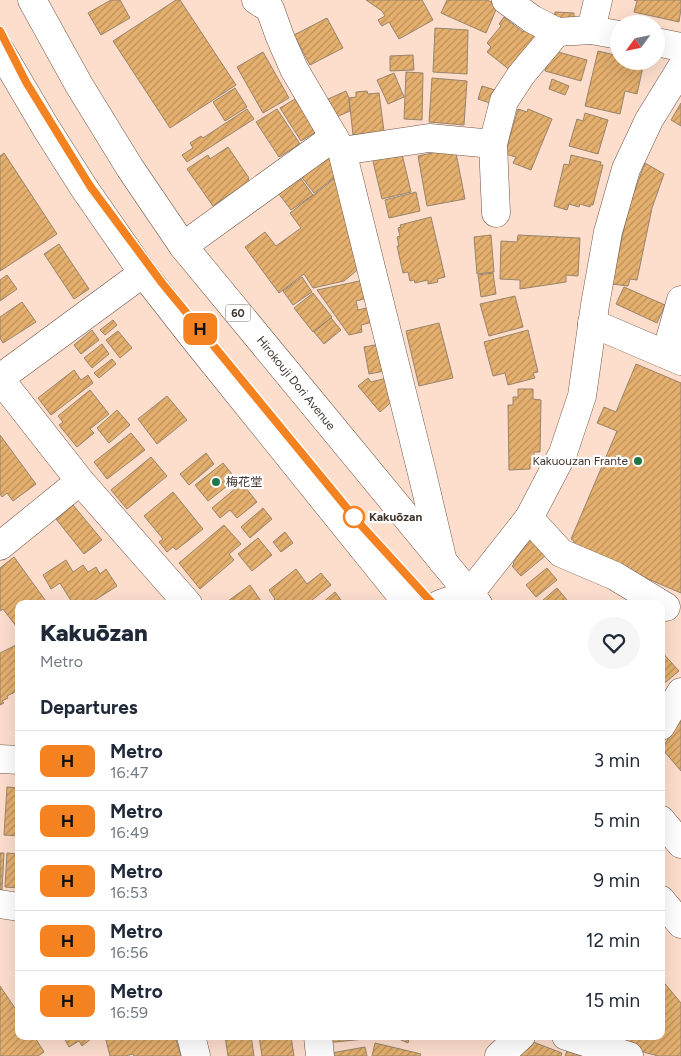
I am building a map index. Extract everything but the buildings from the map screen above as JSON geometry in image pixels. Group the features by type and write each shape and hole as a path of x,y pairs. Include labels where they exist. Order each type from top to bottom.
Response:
{"street":[{"name":"Hirokouji Dori Avenue","path":"32,0 130,168 183,246 474,599"},
{"path":"506,0 532,19 557,32 591,30 610,34"},
{"path":"591,30 598,0"},
{"path":"266,3 294,69 338,144 443,562"},
{"path":"496,213 493,144 504,101 521,75 557,32"},
{"path":"665,44 681,47"},
{"path":"0,50 84,188 143,272 199,345 405,600"},
{"path":"474,599 529,518 563,453 582,396 592,323 608,232 626,169 649,120 681,68"},
{"path":"183,246 338,144 429,138 493,144"},
{"path":"143,272 0,379 80,481 184,600"},
{"path":"592,323 673,357 681,300"},
{"path":"0,546 80,481"},
{"path":"529,518 561,553 615,576 656,600"},
{"path":"665,719 681,692"},
{"path":"0,759 15,760"},
{"path":"665,825 681,844"},
{"path":"0,904 15,906"},
{"path":"192,1040 196,1056"},
{"path":"318,1040 320,1056"},
{"path":"499,1056 517,1040"},
{"path":"579,1040 629,1056"}],"metro line":[{"name":"H","path":"0,31 26,82 90,186 162,283 360,524 429,600"}],"place":[{"name":"Kakuouzan Frante","path":"638,461"},
{"name":"梅花堂","path":"216,482"},
{"name":"Kakuōzan","path":"354,517"}]}
